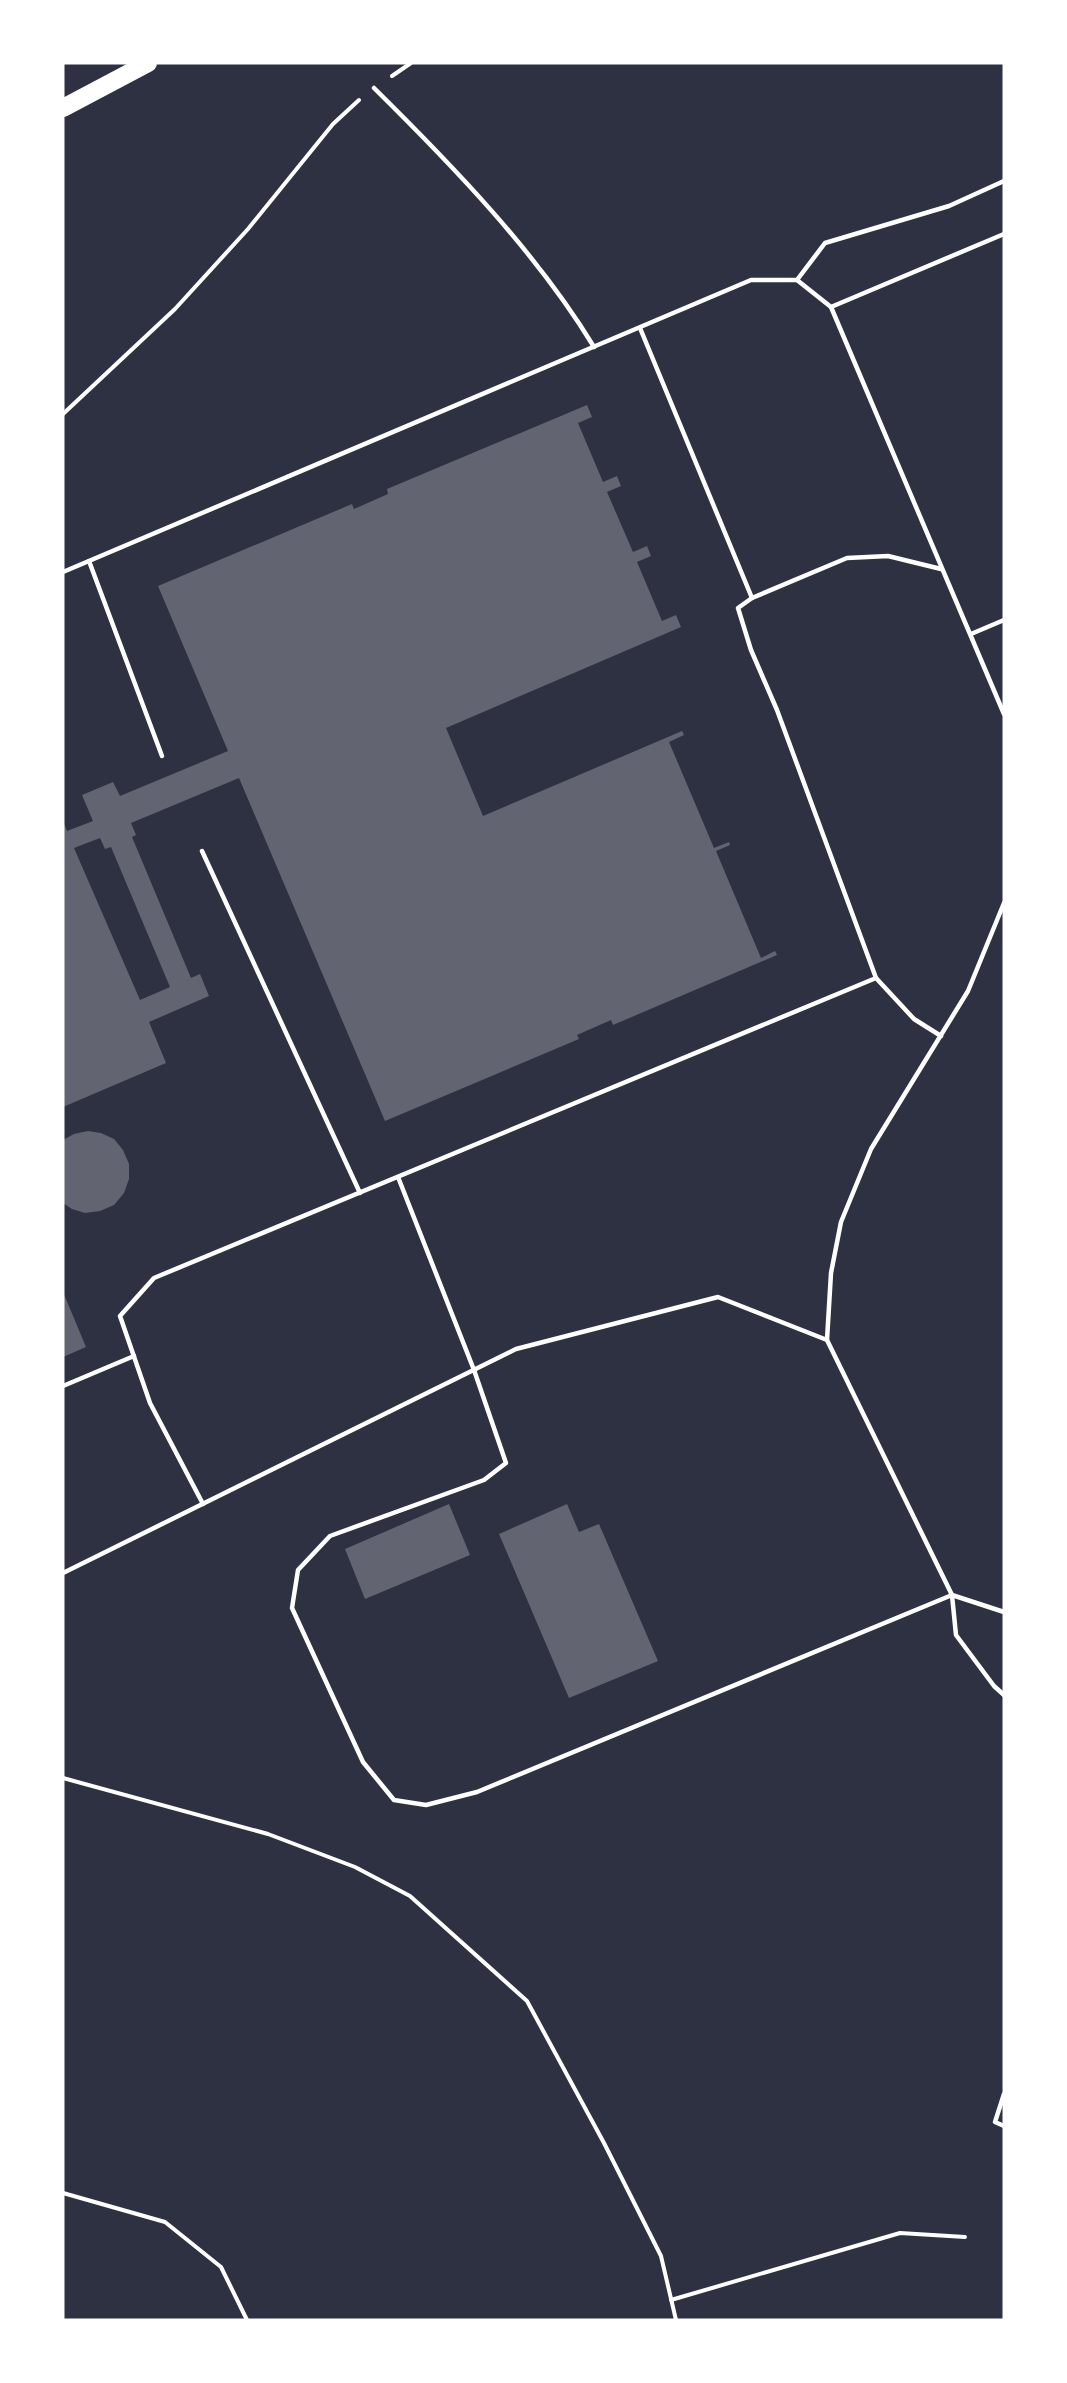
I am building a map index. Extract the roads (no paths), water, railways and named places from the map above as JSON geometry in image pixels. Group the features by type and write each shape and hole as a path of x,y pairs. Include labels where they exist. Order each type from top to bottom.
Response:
{"highway":[{"path":"63,108 148,63"}],"lane":[{"path":"374,88 495,215 576,317 594,347"},
{"path":"797,280 825,243 949,206 1004,181"},
{"path":"831,307 1004,234"},
{"path":"63,572 751,280 797,280 831,307 1004,714"},
{"path":"640,328 752,598"},
{"path":"941,569 888,556 847,558 752,598 738,608 751,650 777,710 876,978 914,1019 941,1036"},
{"path":"89,561 162,756"},
{"path":"971,634 1004,620"},
{"path":"202,851 360,1192"},
{"path":"1004,903 968,991 871,1149 841,1222 831,1274 827,1340 952,1595 956,1635 993,1686 1004,1695"},
{"path":"203,1504 150,1403 120,1316 154,1278 876,978"},
{"path":"398,1177 474,1370 506,1463 484,1480 330,1536 298,1570 292,1608 363,1762 394,1800 426,1805 477,1792 952,1595 1004,1612"},
{"path":"63,1573 516,1349 718,1297 827,1340"},
{"path":"63,1386 134,1356"},
{"path":"1004,2094 995,2122 1004,2126"}]}
